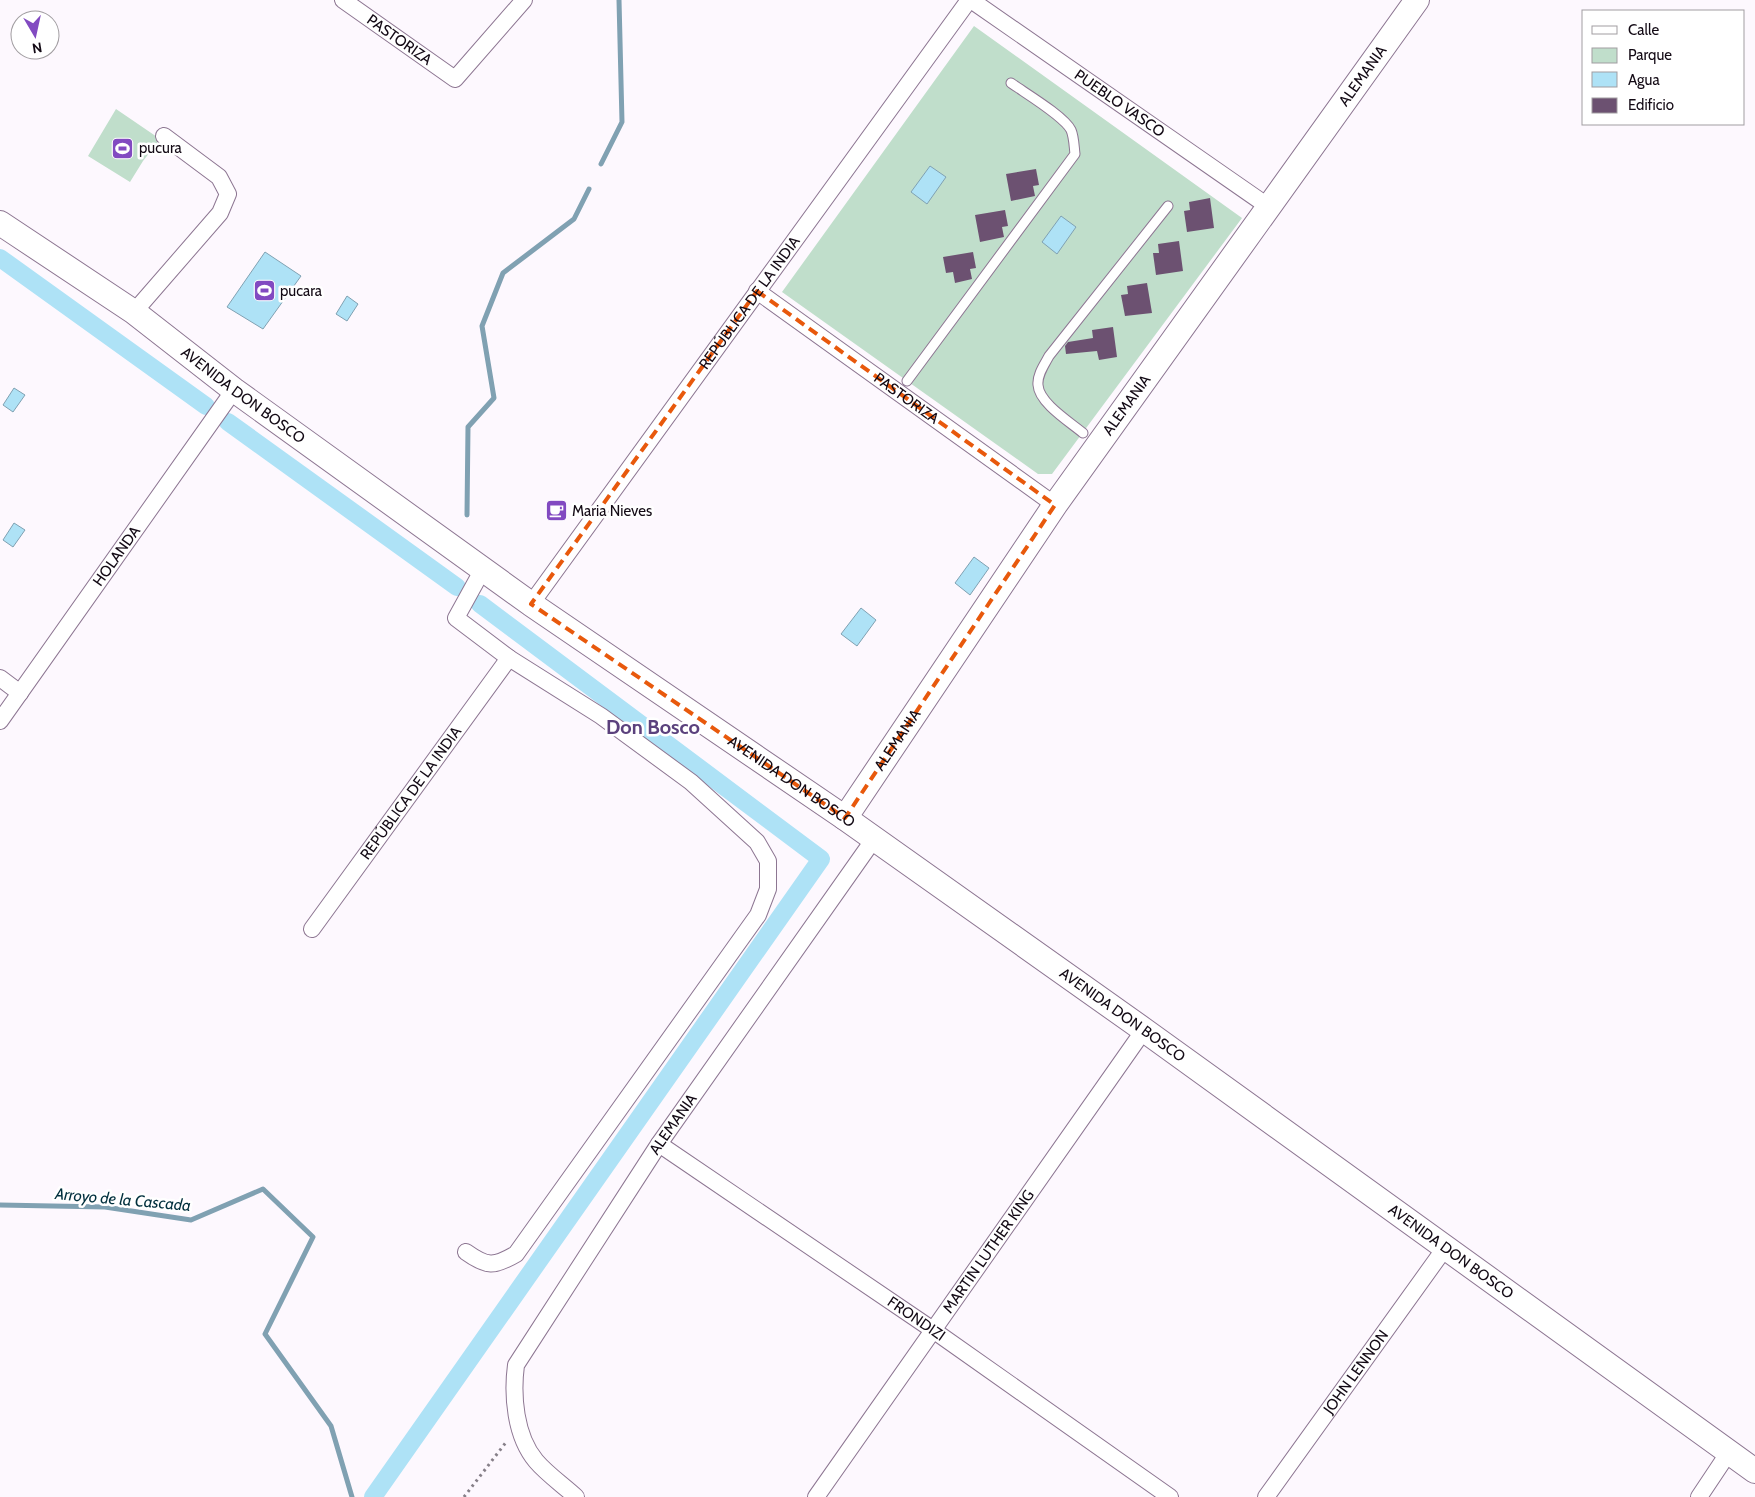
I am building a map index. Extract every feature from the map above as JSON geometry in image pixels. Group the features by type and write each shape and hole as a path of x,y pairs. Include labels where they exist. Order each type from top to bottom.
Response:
{"main road":[{"name":"ALEMANIA","path":"845,818 1055,505 1417,0"},
{"name":"AVENIDA DON BOSCO","path":"0,223 134,312 234,390 530,604 845,818 1144,1030 1755,1471"}],"street":[{"name":"PASTORIZA","path":"343,0 455,79 524,0"},
{"name":"PUEBLO VASCO","path":"970,0 1269,207"},
{"name":"REPÚBLICA DE LA INDIA","path":"530,604 970,0"},
{"path":"134,312 220,213 228,194 219,177 164,136"},
{"name":"PASTORIZA","path":"758,291 1055,505"},
{"name":"HOLANDA","path":"0,721 234,390"},
{"path":"466,1252 481,1263 500,1263 516,1254 758,915 768,888 768,861 757,842 690,782 601,716 509,658 456,618 483,569"},
{"name":"REPÚBLICA DE LA INDIA","path":"312,929 509,658"},
{"path":"0,678 20,693"},
{"name":"ALEMANIA","path":"576,1497 536,1461 527,1446 519,1425 515,1404 514,1384 516,1365 660,1144 874,839"},
{"name":"MARTIN LUTHER KING","path":"816,1497 1144,1030"},
{"name":"FRONDIZI","path":"660,1144 933,1330 1170,1497"},
{"name":"JOHN LENNON","path":"1266,1497 1445,1248"},
{"path":"1699,1497 1729,1452"}],"lane":[{"path":"907,381 1074,154 1073,134 1070,127 1011,83"},
{"path":"1083,433 1044,401 1038,385 1041,371 1049,356 1168,206"}],"path":[{"path":"464,1497 519,1425"}],"highlighted area":[{"path":"757,291 1055,505 845,818 531,604"}],"green space":[{"path":"974,26 1242,218 1052,474 1038,474 782,292"},
{"name":"pucura","path":"116,109 160,139 130,182 88,156"}],"water":[{"path":"930,166 946,177 927,204 911,192"},
{"path":"1061,216 1076,227 1057,254 1042,242"},
{"name":"pucara","path":"265,252 301,276 263,329 227,307"},
{"path":"347,296 358,304 347,321 336,314"},
{"path":"14,388 25,395 13,412 3,405"},
{"path":"14,523 25,530 13,547 3,540"},
{"path":"974,557 989,568 970,595 955,583"},
{"path":"861,608 876,620 857,646 841,634"}],"building":[{"path":"1036,169 1039,185 1033,186 1035,196 1011,201 1006,174"},
{"path":"1210,198 1214,228 1187,232 1184,211 1190,210 1189,202"},
{"path":"1005,210 1008,226 1002,227 1004,237 980,242 975,215"},
{"path":"1179,241 1183,271 1156,275 1153,253 1159,253 1158,244"},
{"path":"973,252 976,268 970,269 972,279 955,283 953,272 946,273 943,257"},
{"path":"1147,283 1152,313 1125,316 1121,295 1128,294 1127,286"},
{"path":"1113,327 1117,357 1099,360 1097,351 1066,354 1065,346 1068,342 1093,338 1092,330"}],"waterway":[{"path":"601,164 622,122 619,0"},
{"path":"467,515 468,427 494,398 482,326 503,273 574,219 589,189"},
{"path":"0,258 206,406"},
{"path":"228,422 457,587"},
{"path":"373,1497 821,859 480,604"},
{"name":"Arroyo de la Cascada","path":"0,1205 105,1207 191,1220 263,1189 313,1237 265,1334 331,1426 352,1497"}],"place":[{"name":"pucura","path":"123,148"},
{"name":"pucara","path":"264,291"},
{"name":"Maria Nieves","path":"556,511"}],"district":[{"name":"Don Bosco","path":"653,727"}]}
